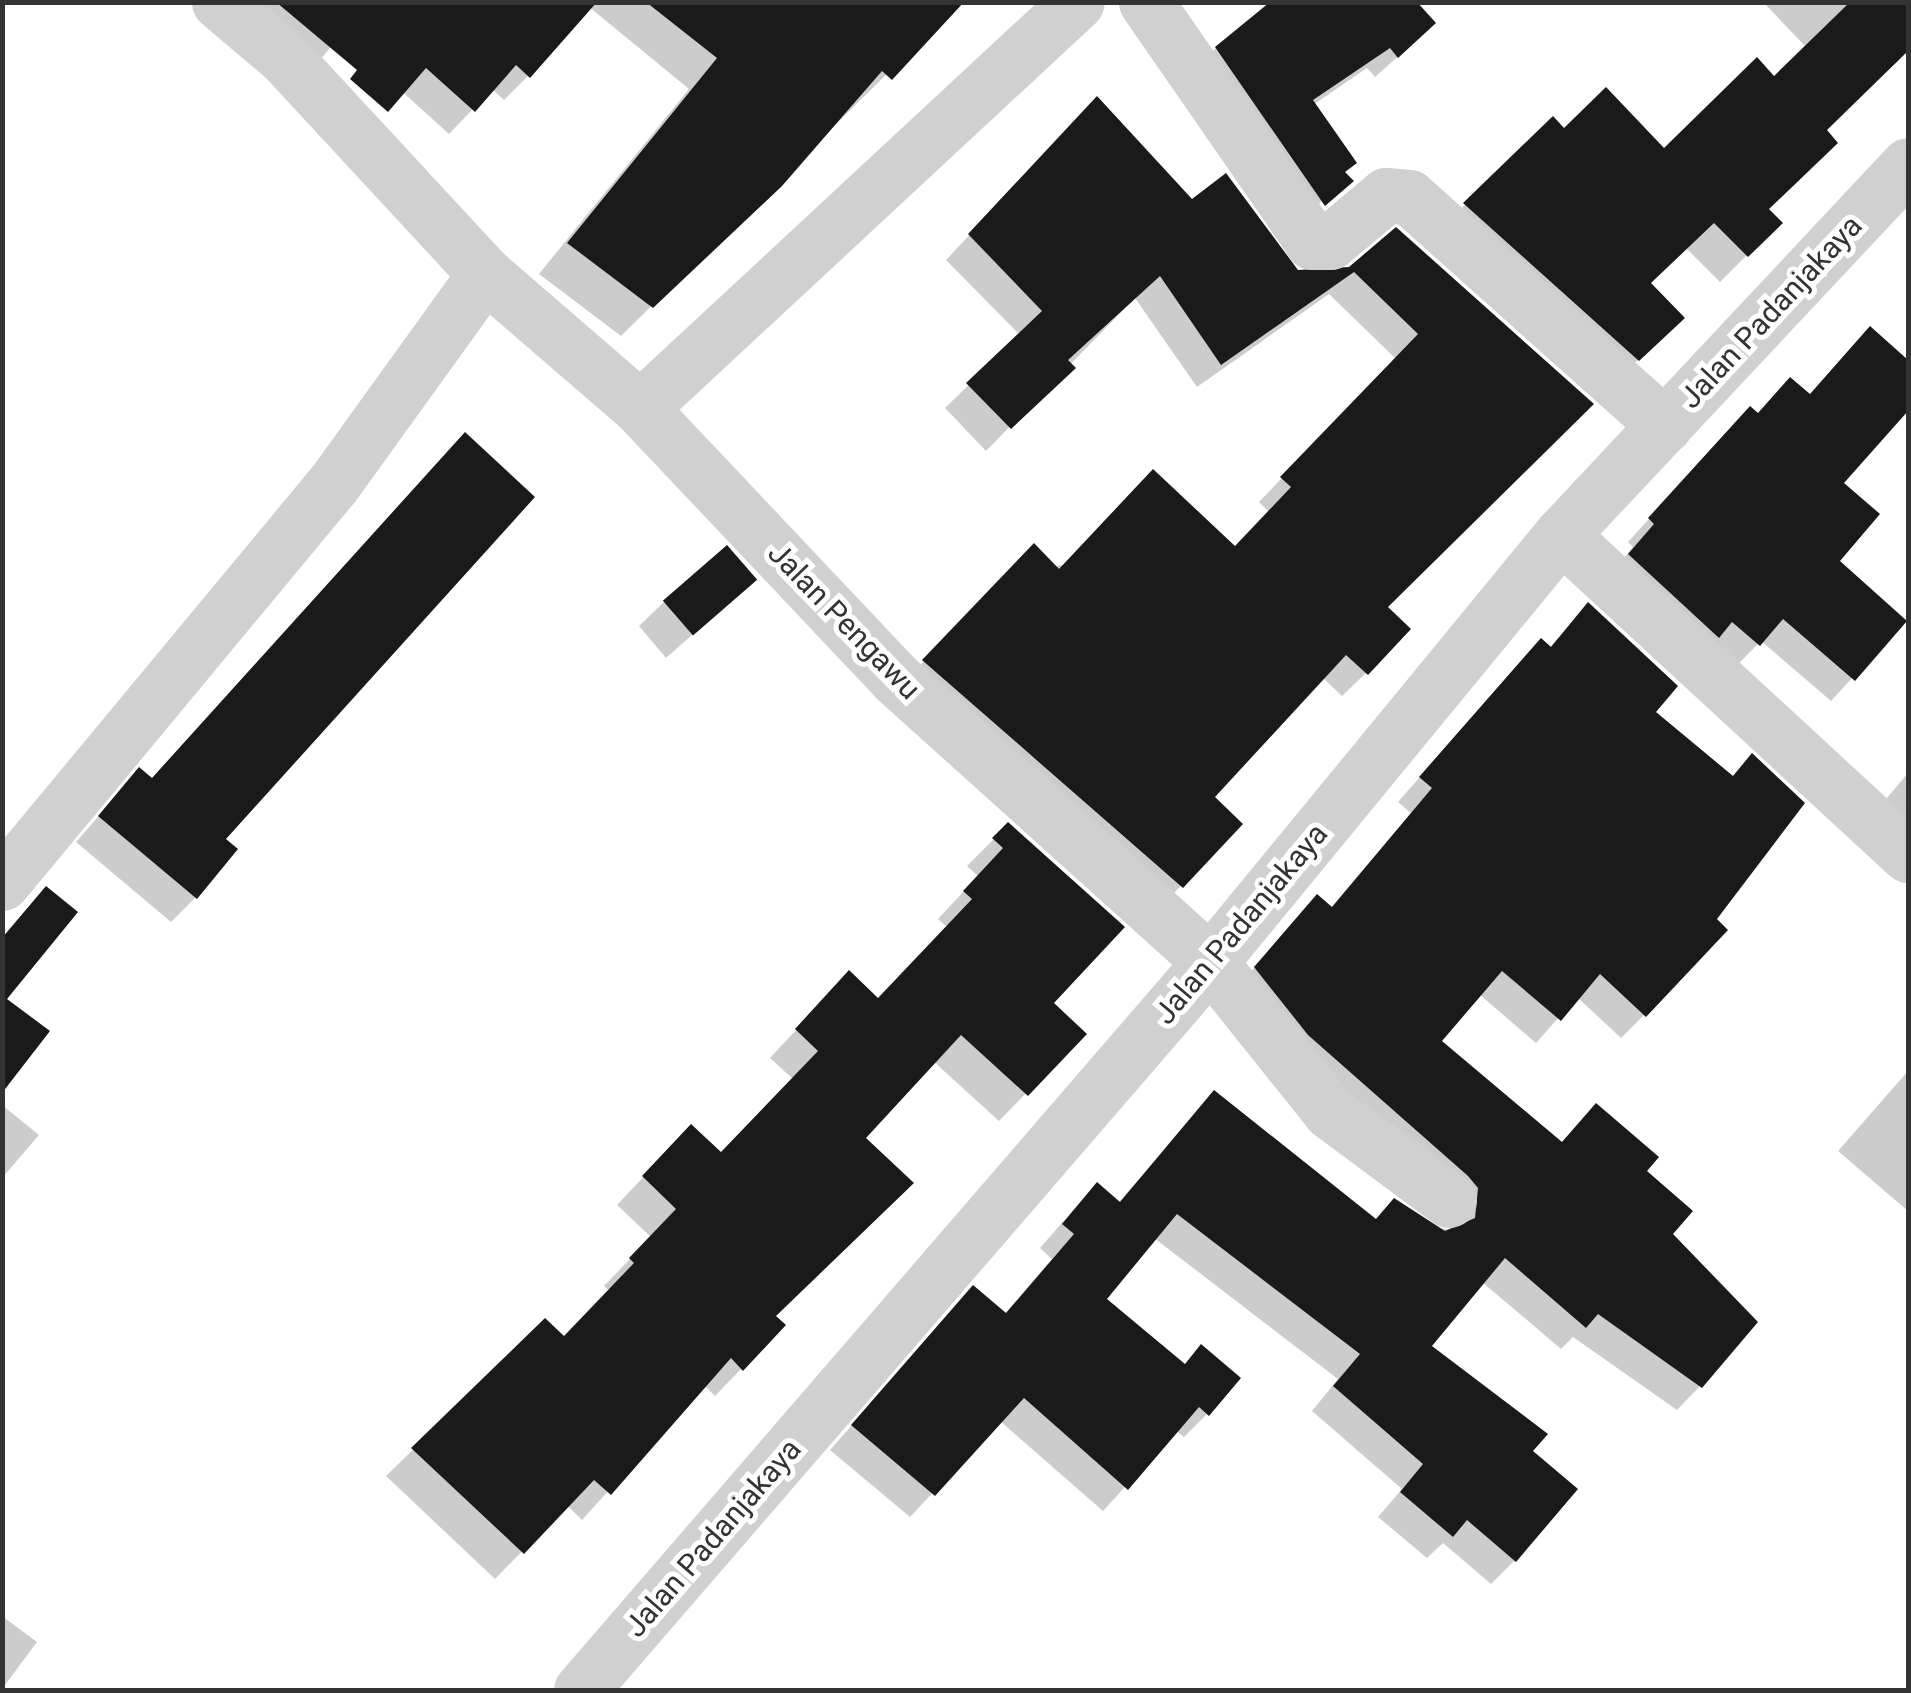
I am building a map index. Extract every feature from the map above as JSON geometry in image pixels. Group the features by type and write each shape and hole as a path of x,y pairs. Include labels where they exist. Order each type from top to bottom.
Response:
{"street":[{"name":"Jalan Pengawu","path":"219,2 285,58 485,274 640,408 895,678 1210,962 1330,1112 1449,1200"},
{"path":"640,408 1077,2"},
{"path":"1146,2 1312,242 1330,242 1386,196 1410,197 1665,426"},
{"name":"Jalan Padanjakaya","path":"581,1690 1210,962 1561,535 1908,165"},
{"path":"2,883 334,483 485,274"},
{"path":"1561,535 1908,855"}],"building":[{"path":"276,2 597,2 530,78 516,65 475,112 426,68 388,112 350,79 357,70"},
{"path":"646,2 964,2 892,80 882,71 782,186 653,308 567,243 717,58"},
{"path":"1270,2 1417,2 1436,23 1398,58 1390,48 1313,100 1357,163 1345,172 1354,181 1325,206 1215,47"},
{"path":"1850,2 1908,2 1908,51 1827,130 1838,143 1769,209 1783,223 1748,257 1714,223 1651,283 1685,318 1639,361 1463,203 1553,116 1564,128 1606,87 1664,148 1757,57 1774,76"},
{"path":"1097,96 1192,199 1226,173 1298,270 1349,267 1396,227 1594,404 1388,607 1411,629 1368,675 1346,655 1215,797 1243,824 1183,888 922,660 1034,543 1059,569 1153,469 1235,546 1291,487 1280,477 1418,334 1354,272 1221,365 1160,276 1068,360 1076,368 1011,429 966,383 1042,311 968,234"},
{"path":"1870,326 1908,360 1908,411 1844,483 1880,514 1840,561 1907,621 1855,681 1783,619 1760,646 1732,622 1719,638 1628,554 1654,524 1648,518 1750,406 1758,413 1790,377 1810,394"},
{"path":"465,432 535,497 226,839 238,849 197,899 98,816 139,767 152,778"},
{"path":"727,545 757,580 693,635 663,601"},
{"path":"1588,602 1678,686 1656,712 1733,776 1752,753 1805,803 1717,919 1728,930 1646,1017 1600,974 1561,1021 1502,971 1442,1041 1562,1142 1596,1103 1659,1157 1647,1171 1693,1211 1673,1234 1758,1322 1702,1388 1598,1314 1586,1328 1505,1258 1432,1346 1548,1434 1533,1451 1578,1489 1516,1562 1467,1520 1453,1537 1400,1492 1423,1464 1333,1386 1360,1354 1177,1214 1107,1299 1185,1364 1201,1344 1241,1378 1209,1416 1199,1407 1128,1490 1024,1398 935,1496 851,1425 973,1285 1006,1313 1074,1234 1062,1224 1097,1182 1120,1202 1214,1090 1376,1219 1394,1198 1445,1231 1475,1218 1478,1188 1468,1176 1308,1035 1254,967 1317,894 1332,907 1432,788 1419,777 1541,638 1551,647"},
{"path":"1008,822 1125,927 1054,1003 1087,1034 1028,1096 961,1035 866,1138 914,1183 776,1316 786,1325 743,1371 731,1358 611,1495 594,1480 524,1554 411,1448 545,1318 564,1336 634,1263 629,1258 676,1209 642,1176 691,1124 721,1152 818,1051 795,1029 849,970 878,998 972,899 963,891 1003,848 992,838"},
{"path":"46,886 78,912 7,999 50,1031 2,1093 2,938"}]}
